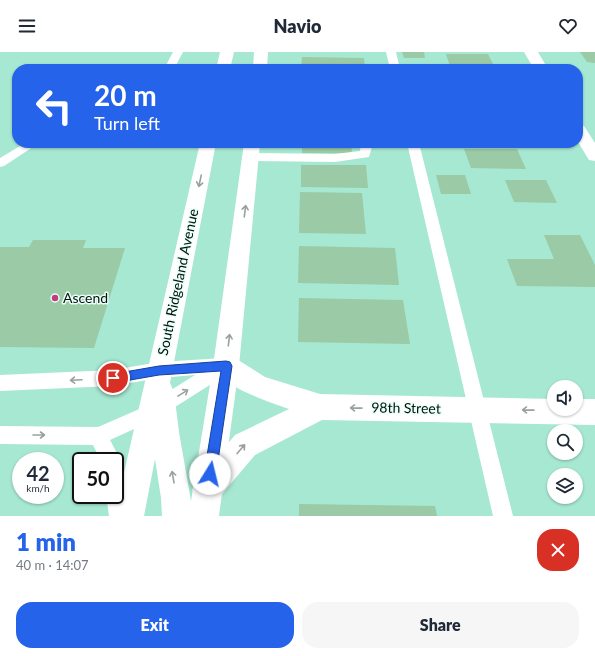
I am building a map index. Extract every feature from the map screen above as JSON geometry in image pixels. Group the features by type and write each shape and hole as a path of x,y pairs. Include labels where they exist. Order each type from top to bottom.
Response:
{"main road":[{"path":"225,64 227,52"},
{"path":"260,64 261,52"},
{"path":"531,52 538,64"},
{"path":"583,137 595,156"},
{"name":"South Ridgeland Avenue","path":"156,409 159,370 207,148"},
{"path":"206,503 226,366 252,150"},
{"name":"98th Street","path":"226,366 258,386 320,407 595,412"},
{"path":"206,503 245,444 320,407"},
{"path":"129,516 156,409"},
{"path":"156,409 165,432 176,498 177,516"}],"lane":[{"path":"172,64 178,52"},
{"path":"391,52 394,64"},
{"path":"0,163 25,148"},
{"path":"252,150 335,158 365,154 366,148"},
{"path":"414,148 503,516"},
{"path":"0,383 113,378 159,370 226,366"},
{"path":"0,435 98,436 156,409 226,366"},
{"path":"98,436 106,452"},
{"path":"117,504 119,516"}],"building":[{"path":"402,52 424,52 425,58 404,58"},
{"path":"580,52 595,52 595,63 587,62"},
{"path":"446,54 488,54 493,64 449,64"},
{"path":"302,57 364,58 365,64 301,64"},
{"path":"302,148 352,148 352,153 302,153"},
{"path":"464,149 517,149 526,169 471,168"},
{"path":"301,165 366,165 368,188 301,187"},
{"path":"436,175 465,175 471,194 441,194"},
{"path":"505,180 546,180 557,203 514,202"},
{"path":"300,192 362,193 366,234 299,233"},
{"path":"544,235 580,235 595,265 595,287 517,286 507,259 554,259"},
{"name":"Ascend","path":"33,240 86,240 83,248 125,248 94,348 0,347 0,247 29,247"},
{"path":"299,246 395,248 399,285 298,283"},
{"path":"299,298 403,300 410,344 298,342"},
{"path":"299,504 435,506 437,516 299,516"}],"place":[{"name":"Ascend","path":"55,298"}],"route":[{"path":"113,378 159,370 226,366 210,474"}]}
